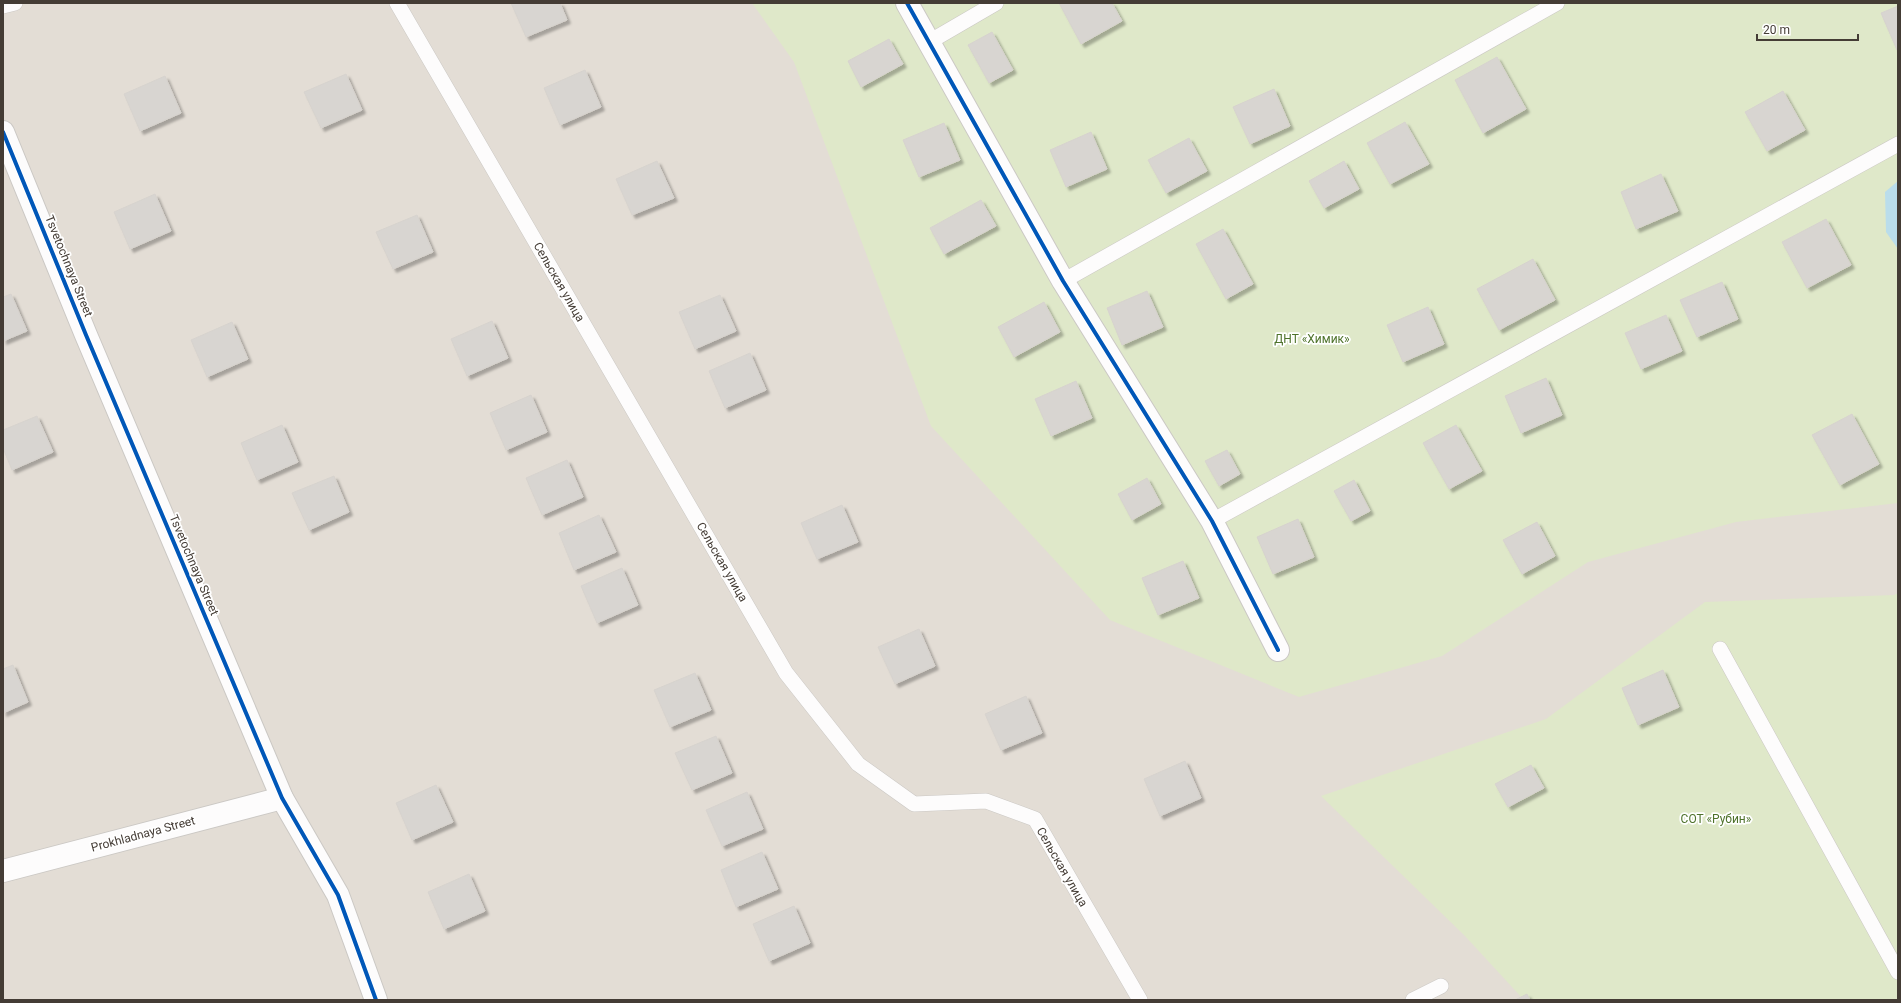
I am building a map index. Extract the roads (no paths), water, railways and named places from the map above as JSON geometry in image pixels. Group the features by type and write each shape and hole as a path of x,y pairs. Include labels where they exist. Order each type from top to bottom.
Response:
{"street":[{"path":"907,3 1063,282 1212,521 1278,650"},
{"name":"Tsvetochnaya Street","path":"3,132 86,335 282,798 338,895 376,1000"},
{"name":"Prokhladnaya Street","path":"3,871 282,798"}],"lane":[{"path":"3,6 15,3"},
{"name":"Сельская улица","path":"397,3 786,673 858,764 914,804 986,802 1035,819 1140,1000"},
{"path":"929,42 996,3"},
{"path":"1063,282 1557,3"},
{"path":"1212,521 1898,144"},
{"path":"1720,649 1898,972"},
{"path":"1413,1000 1441,986"}],"water":[{"path":"1898,181 1898,249 1886,232 1885,192"}],"park label":[{"name":"ДНТ «Химик»","path":"1312,339"},
{"name":"СОТ «Рубин»","path":"1716,819"}]}
